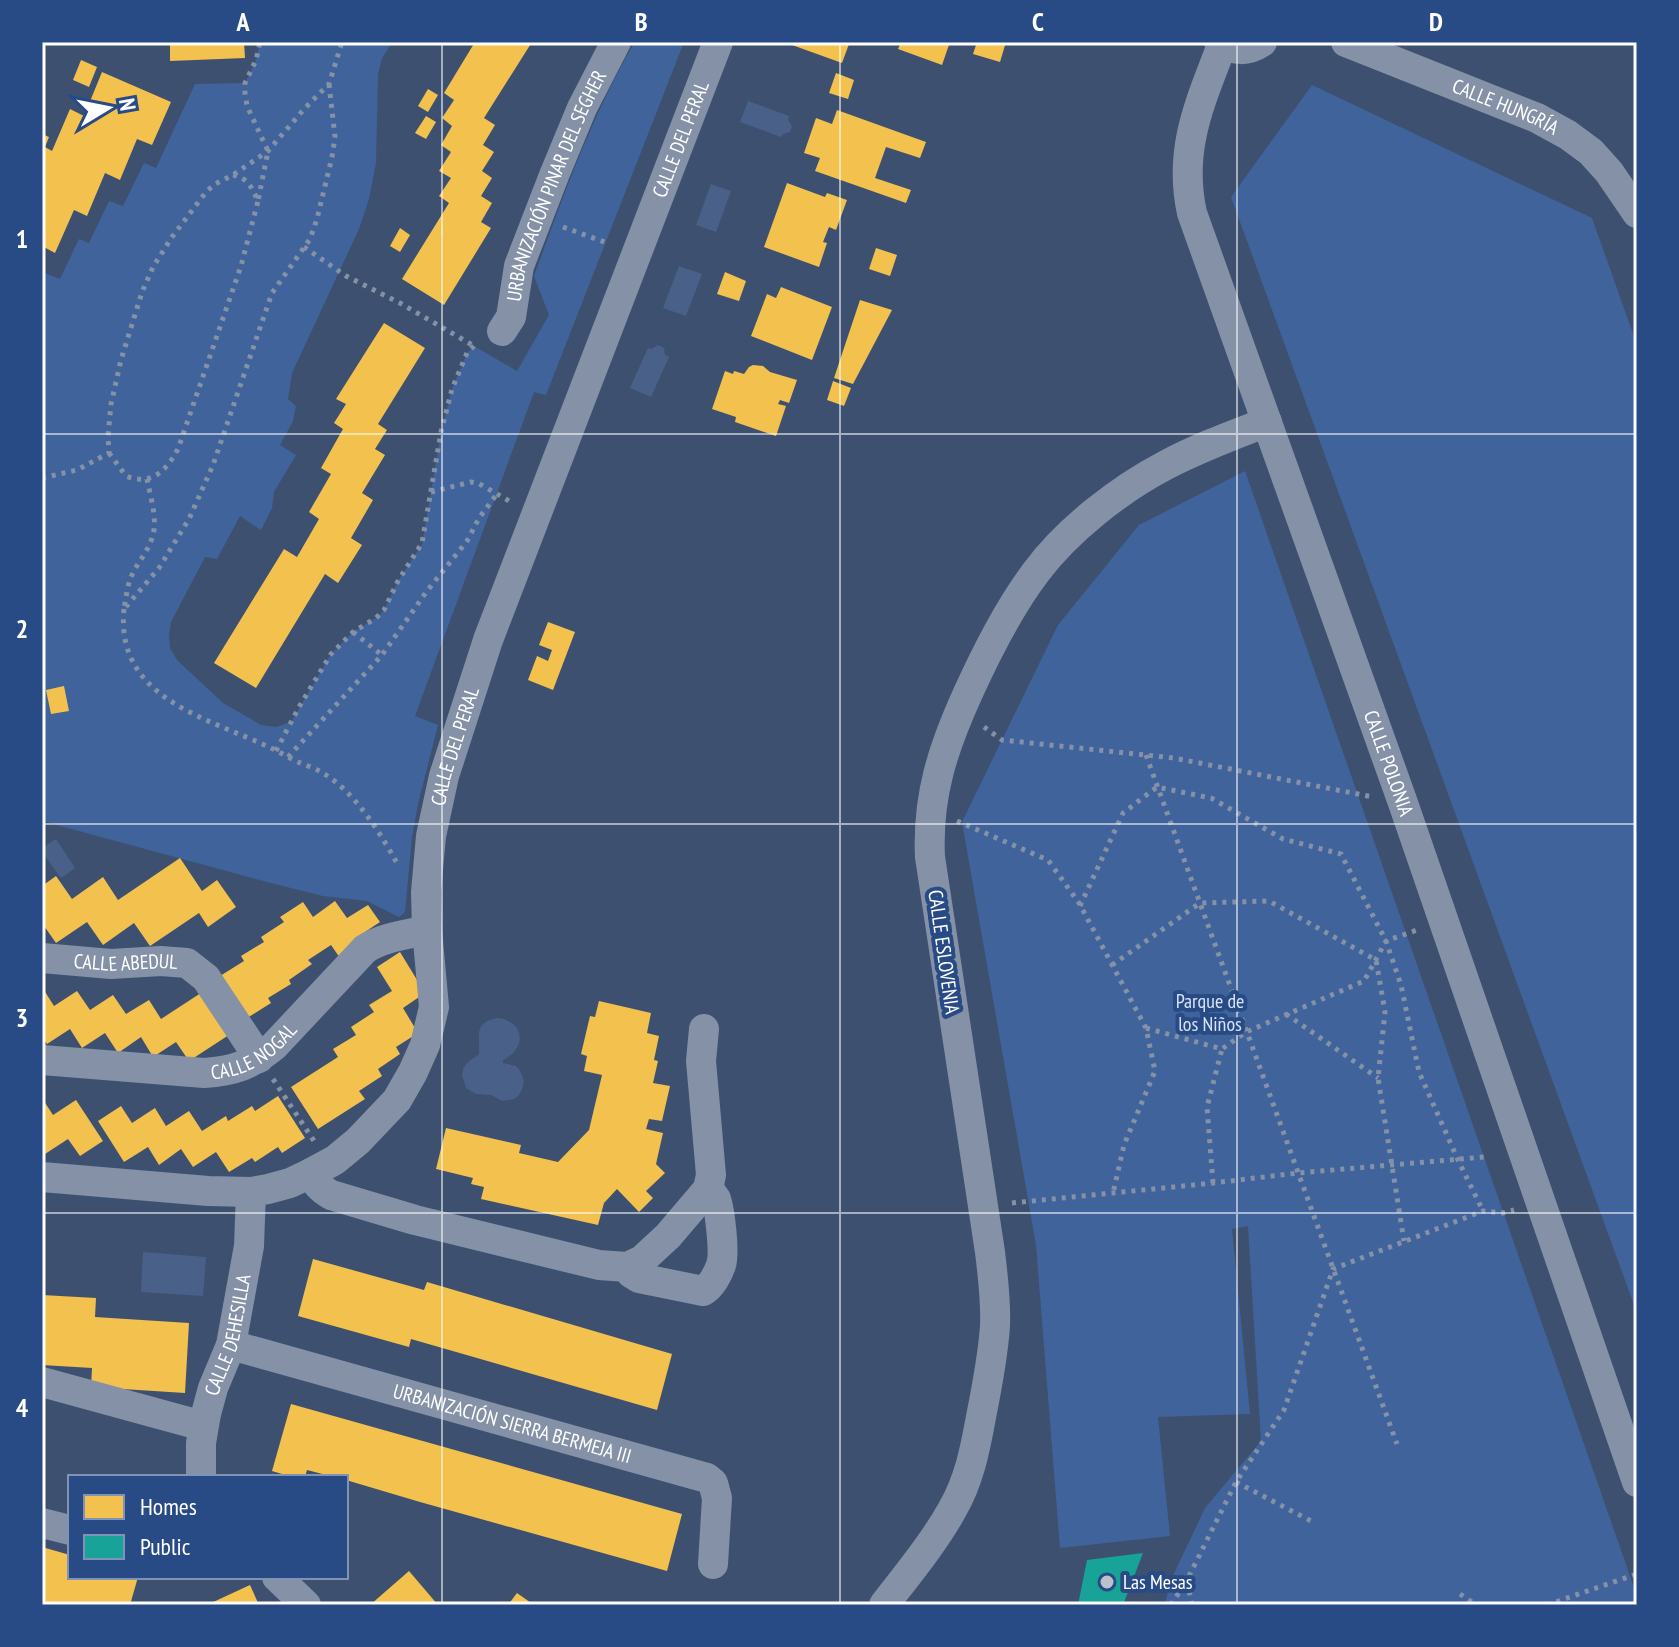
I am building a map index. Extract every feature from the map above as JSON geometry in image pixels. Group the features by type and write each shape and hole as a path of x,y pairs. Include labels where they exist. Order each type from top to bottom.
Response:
{"street":[{"name":"URBANIZACIÓN PINAR DEL SEGHER","path":"502,331 511,317 519,266 538,217 582,108 616,42"},
{"name":"CALLE DEL PERAL","path":"42,1177 251,1192 290,1183 320,1168 358,1141 397,1100 425,1045 434,1007 426,892 431,836 444,776 488,640 718,42"},
{"path":"1220,43 1236,49 1250,49 1262,42"},
{"name":"CALLE HUNGRÍA","path":"1346,42 1537,118 1568,135 1591,152 1609,172 1637,213"},
{"name":"CALLE POLONIA","path":"1220,43 1189,141 1186,169 1192,213 1403,803 1637,1482"},
{"name":"CALLE ESLOVENIA","path":"884,1605 952,1511 964,1487 974,1457 995,1323 994,1288 983,1205 930,857 930,812 943,757 982,662 1014,603 1037,570 1068,536 1101,508 1166,465 1267,422"},
{"name":"CALLE NOGAL","path":"42,1060 204,1073 232,1070 259,1058 274,1046 365,949 389,938 427,930"},
{"name":"CALLE ABEDUL","path":"42,958 130,965 161,961 187,963 206,978 259,1058"},
{"path":"320,1168 315,1181 331,1195 411,1219 599,1265 627,1267 642,1260 668,1236 708,1189 711,1175 701,1061 704,1029"},
{"path":"627,1267 639,1278 703,1291 709,1288 721,1265 723,1253 715,1196 708,1189"},
{"name":"CALLE DEHESILLA","path":"200,1475 203,1426 213,1388 231,1345 249,1246 251,1192"},
{"name":"URBANIZACIÓN SIERRA BERMEJA III","path":"231,1345 707,1478 713,1483 717,1498 713,1564"},
{"path":"42,1382 203,1426"},
{"path":"42,1523 68,1530"},
{"path":"279,1579 306,1605"}],"path":[{"path":"260,42 256,60 245,83 245,93 247,106 268,151 241,266 178,449 163,471 142,480 126,476 109,453 111,404 121,360 153,267 197,202 215,184 268,151 329,84"},
{"path":"124,609 159,568 189,519 213,465 272,293 304,247 317,219 335,137 329,84 342,42"},
{"path":"233,175 249,183 258,201"},
{"path":"538,217 637,254"},
{"path":"304,247 346,276 474,346"},
{"path":"276,751 331,654 353,632 384,610 422,543 441,432 452,389 467,353 502,331"},
{"path":"42,478 77,470 109,453"},
{"path":"147,479 154,531 150,545 132,574 124,609 124,638 136,666 172,704 326,775 363,810 408,882 426,892"},
{"path":"431,492 478,483 535,516"},
{"path":"288,757 382,655 467,541 497,494"},
{"path":"353,632 382,655"},
{"path":"961,709 1002,740 1174,758 1403,803"},
{"path":"1146,755 1397,1444"},
{"path":"1080,906 1123,813 1157,787 1211,798 1283,839 1341,854 1386,941 1401,985 1419,1072 1483,1211"},
{"path":"930,812 962,822 1048,860 1080,906 1146,1028 1155,1071 1124,1145 1113,1193"},
{"path":"1112,965 1200,903 1269,901 1376,960"},
{"path":"1213,1183 1207,1107 1222,1049 1246,1032 1364,981 1386,941 1444,921"},
{"path":"1376,960 1385,1012 1378,1078 1404,1241"},
{"path":"1285,1014 1378,1078"},
{"path":"1146,1028 1222,1049"},
{"path":"259,1058 320,1168"},
{"path":"983,1205 1484,1157"},
{"path":"1171,1605 1187,1580 1236,1482 1284,1410 1333,1269 1483,1211 1503,1213 1541,1203"},
{"path":"1236,1482 1313,1522"},
{"path":"1547,1605 1637,1574"},
{"path":"1187,1580 1192,1605"},
{"path":"1460,1594 1476,1605"}],"green space":[{"path":"260,42 392,42 382,58 378,74 376,163 369,199 359,229 292,373 288,399 296,406 293,421 280,445 296,455 274,492 272,508 261,530 240,516 217,559 205,557 171,622 170,648 177,660 223,703 261,725 276,727 291,722 331,654 353,632 384,610 422,544 441,432 452,389 467,353 474,346 517,371 549,315 534,276 591,129 633,45 635,42 684,42 546,395 534,392 415,716 438,725 412,837 405,912 399,917 367,901 323,896 42,821 42,272 60,279 79,239 89,243 109,201 123,206 144,163 156,168 195,84 245,83 256,60"},
{"path":"1312,85 1592,218 1637,345 1637,1313 1231,197"},
{"name":"Parque de los Niños","path":"1245,471 1630,1576 1637,1605 1165,1605 1170,1582 1205,1508 1261,1441 1248,1226 1232,1229 1250,1414 1158,1417 1170,1536 1060,1548 1036,1245 962,822 1058,625 1139,525"}],"shaded area":[{"path":"748,101 789,116 790,132 781,137 740,122"},
{"path":"711,184 731,191 716,232 696,225"},
{"path":"679,266 702,274 686,316 663,308"},
{"path":"658,345 669,357 651,397 630,388 648,348"},
{"path":"56,839 75,868 61,878 42,852 42,848"},
{"path":"498,1018 514,1024 518,1030 519,1043 503,1063 516,1066 524,1080 519,1095 502,1101 466,1088 462,1075 467,1063 479,1054 481,1026"},
{"path":"143,1252 206,1257 203,1296 141,1292"}],"building: Homes":[{"path":"170,42 244,42 245,58 170,61"},
{"path":"475,42 532,42 484,118 495,125 483,145 494,152 482,171 492,178 481,196 492,203 481,222 491,228 444,305 402,279 449,203 439,196 451,178 439,171 451,152 441,145 452,126 442,118 454,100 444,93"},
{"path":"793,42 849,44 842,63 792,45"},
{"path":"901,42 950,42 942,65 898,49"},
{"path":"977,42 1006,42 1000,62 973,54"},
{"path":"81,60 97,67 89,87 73,80"},
{"path":"102,72 171,102 152,145 137,139 120,180 105,173 87,216 74,210 55,253 42,246 42,134 49,137 45,147 52,151 70,109 84,116"},
{"path":"836,73 854,80 848,99 829,93"},
{"path":"428,89 438,95 428,112 418,106"},
{"path":"837,110 926,142 920,158 886,147 875,178 911,190 906,203 815,171 820,158 804,153 816,118 832,124"},
{"path":"426,116 436,122 426,139 415,133"},
{"path":"787,183 825,197 827,193 847,200 836,230 829,227 819,267 764,247"},
{"path":"400,228 410,235 400,252 390,246"},
{"path":"876,248 897,255 890,276 869,269"},
{"path":"725,272 746,281 739,301 717,294"},
{"path":"781,287 832,307 812,360 751,336 767,294 776,298"},
{"path":"860,300 892,310 853,384 834,378"},
{"path":"384,323 425,348 378,424 387,430 375,449 385,455 362,493 373,500 351,538 362,545 338,583 325,574 256,688 214,663 284,549 297,557 319,519 309,512 331,474 321,468 343,429 334,423 346,404 336,399"},
{"path":"753,365 797,380 789,403 780,400 778,404 786,406 776,436 735,422 736,417 712,409 725,371 744,374"},
{"path":"833,381 851,388 844,406 827,400"},
{"path":"548,622 575,632 553,690 528,680 537,656 548,661 552,650 539,645"},
{"path":"64,686 69,711 51,714 46,690"},
{"path":"180,858 202,891 217,880 236,907 208,927 199,913 150,946 134,923 103,945 87,922 56,943 42,923 42,886 56,876 72,899 103,877 118,900"},
{"path":"335,901 347,918 368,905 380,922 359,936 340,958 331,945 308,960 312,964 289,980 291,984 268,998 271,1003 247,1018 220,976 244,961 241,956 264,942 261,937 284,922 280,917 303,902 313,917"},
{"path":"400,952 425,993 403,1008 418,1033 396,1047 400,1054 378,1069 382,1076 359,1091 365,1099 318,1129 291,1087 338,1057 333,1049 356,1035 351,1027 374,1012 369,1005 392,991 377,967"},
{"path":"42,987 54,1006 77,991 90,1010 113,995 126,1014 149,1000 161,1019 207,989 235,1031 189,1061 176,1042 153,1057 141,1037 118,1053 105,1033 82,1048 70,1029 47,1044 42,1037"},
{"path":"599,1001 651,1013 647,1033 659,1036 653,1083 670,1086 662,1121 649,1119 646,1129 663,1133 656,1164 665,1173 646,1191 653,1198 639,1212 617,1189 604,1203 598,1225 481,1199 484,1187 471,1184 473,1178 436,1169 446,1128 521,1145 519,1153 558,1162 589,1130 602,1075 584,1071 587,1056 581,1054 590,1016 595,1017"},
{"path":"278,1096 305,1138 282,1153 278,1147 255,1162 252,1158 229,1172 216,1152 193,1167 181,1149 159,1165 148,1147 124,1162 98,1121 121,1106 132,1123 155,1108 166,1126 189,1111 202,1131 226,1116 228,1121 252,1106 255,1111"},
{"path":"42,1098 53,1115 76,1100 103,1141 80,1156 68,1139 45,1154 42,1148"},
{"path":"313,1259 424,1290 427,1282 672,1354 657,1410 411,1339 409,1347 298,1316"},
{"path":"42,1295 96,1298 95,1317 189,1323 185,1393 91,1387 92,1368 42,1365"},
{"path":"291,1404 682,1514 667,1571 348,1481 348,1475 326,1475 307,1470 306,1475 285,1475 272,1471"},
{"path":"42,1547 68,1554 68,1579 137,1579 130,1605 42,1605"},
{"path":"409,1571 438,1605 370,1605"},
{"path":"250,1585 259,1605 207,1605 224,1597"},
{"path":"517,1593 534,1605 508,1605"}],"building: Public":[{"name":"Las Mesas","path":"1143,1553 1123,1605 1078,1605 1087,1560"}],"place":[{"name":"Las Mesas","path":"1107,1582"}]}
